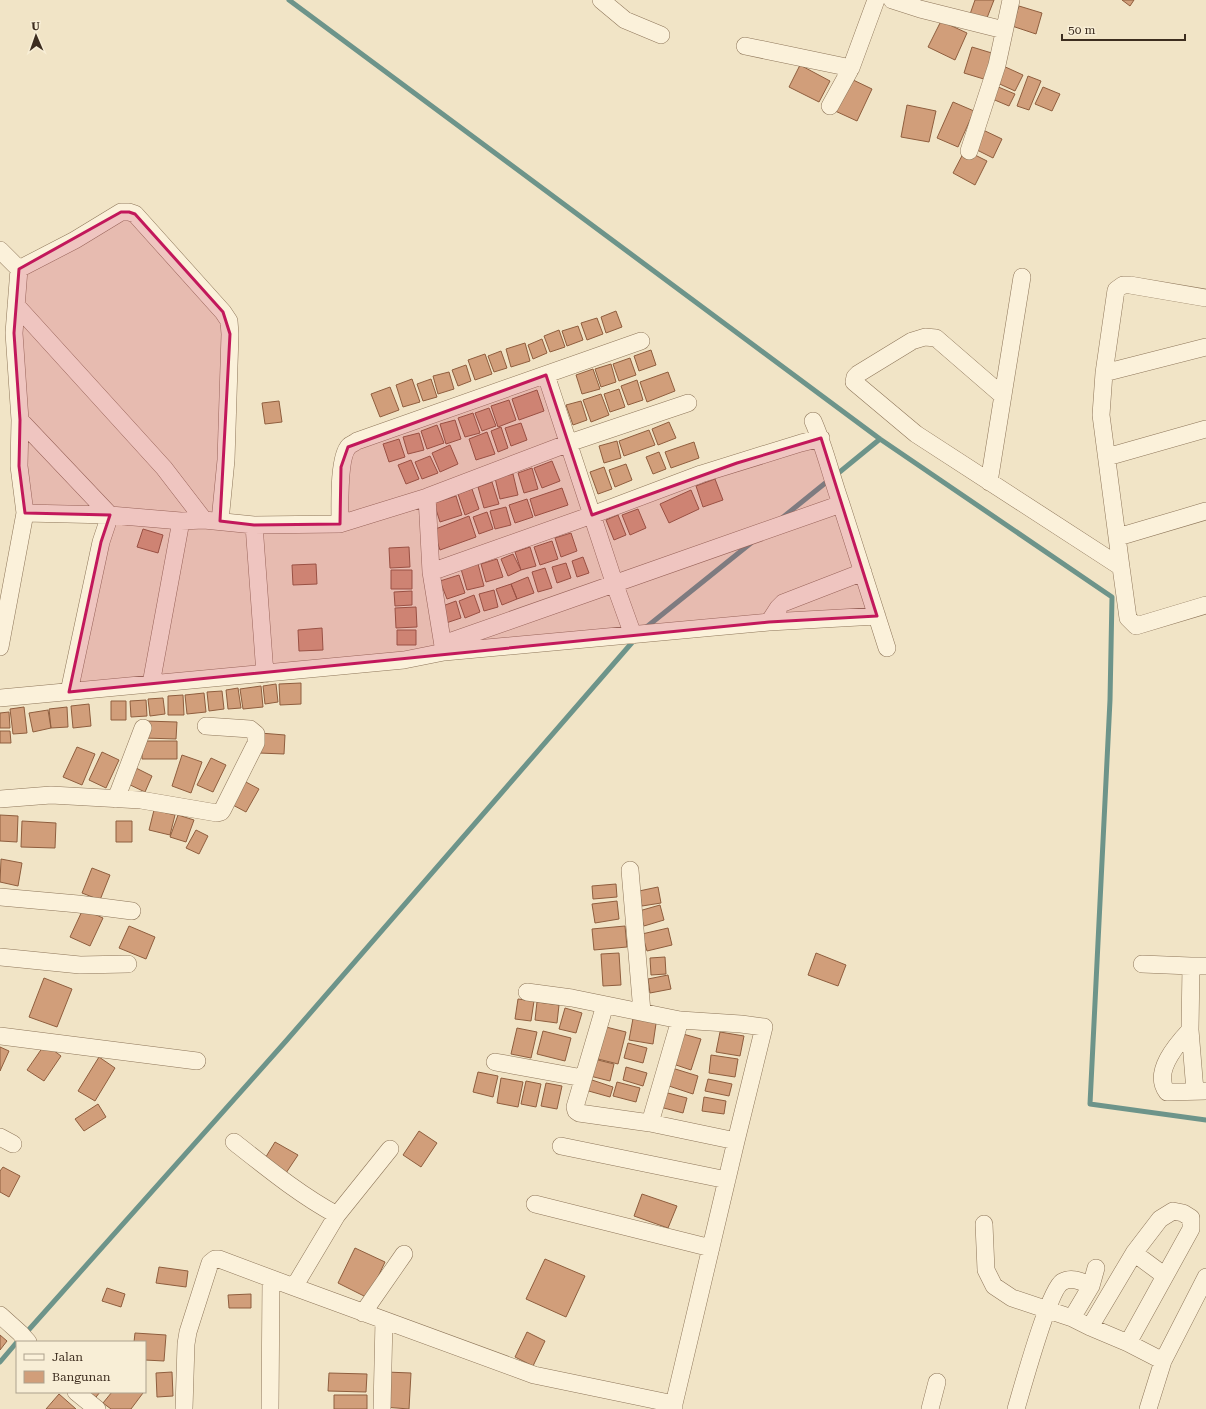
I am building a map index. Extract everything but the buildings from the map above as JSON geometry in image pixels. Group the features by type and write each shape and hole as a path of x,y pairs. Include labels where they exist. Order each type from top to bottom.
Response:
{"street":[{"path":"601,0 625,20 661,35"},
{"path":"830,106 851,68 876,0"},
{"path":"892,0 920,9 1004,30"},
{"path":"969,151 997,65 1011,0"},
{"path":"745,46 851,68"},
{"path":"19,269 75,240 121,212 129,212 135,214 223,312 229,321 230,334 226,460 212,521"},
{"path":"0,250 19,269 14,333 20,420 19,466 25,512 0,647"},
{"path":"989,482 1022,277"},
{"path":"1206,298 1130,285 1123,285 1116,290 1104,373 1102,415 1128,618 1136,626 1206,605"},
{"path":"16,305 212,521"},
{"path":"1003,396 936,338 925,337 912,341 858,374 855,377 854,382 916,434 1121,567"},
{"path":"340,524 341,467 344,454 348,447 357,442 641,341"},
{"path":"1104,373 1206,347"},
{"path":"546,375 615,584 637,635"},
{"path":"25,512 110,515 254,525 340,524 427,497 569,443 688,403"},
{"path":"20,420 110,515"},
{"path":"813,421 821,438 831,476 887,648"},
{"path":"1107,457 1206,429"},
{"path":"431,572 702,474 795,444 821,438"},
{"path":"427,497 431,572 444,648"},
{"path":"0,698 404,660 444,648 615,584 841,504"},
{"path":"1118,537 1206,511"},
{"path":"69,692 101,542 110,515"},
{"path":"151,684 181,521"},
{"path":"254,525 265,674"},
{"path":"769,622 783,603 863,572"},
{"path":"444,648 637,635 769,622 877,616"},
{"path":"0,799 51,795 141,800 217,813 221,812 256,743 256,734 250,730 206,726"},
{"path":"116,799 144,728"},
{"path":"630,870 642,1012"},
{"path":"0,897 70,903 132,911"},
{"path":"0,957 80,965 128,964"},
{"path":"1142,964 1198,966 1190,1030 1200,1091 1167,1092 1162,1082 1163,1070 1173,1048 1190,1030"},
{"path":"184,1409 186,1344 188,1332 210,1263 215,1259 219,1259 534,1375 674,1407 710,1248 764,1028 741,1024 680,1020 572,998 527,992"},
{"path":"605,1005 575,1107 576,1111 579,1113 650,1123 736,1141"},
{"path":"650,1123 680,1020"},
{"path":"0,1036 197,1061"},
{"path":"495,1062 583,1078"},
{"path":"234,1142 291,1185 320,1205 337,1214"},
{"path":"561,1146 727,1180"},
{"path":"294,1287 337,1214 390,1149"},
{"path":"535,1204 710,1248"},
{"path":"1090,1327 1134,1253 1160,1219 1173,1211 1183,1213 1191,1218 1191,1230 1128,1343"},
{"path":"984,1224 986,1270 994,1286 1012,1298 1072,1318 1163,1360"},
{"path":"1134,1253 1165,1276"},
{"path":"363,1313 404,1254"},
{"path":"1072,1318 1091,1286 1096,1268"},
{"path":"1148,1409 1163,1360 1206,1277"},
{"path":"270,1409 271,1279"},
{"path":"1016,1409 1047,1309 1058,1284 1064,1280 1074,1279 1091,1286"},
{"path":"0,1315 25,1339"},
{"path":"382,1409 384,1320"},
{"path":"930,1409 936,1382"},
{"path":"77,1393 97,1409"}],"highlighted area":[{"path":"121,212 129,212 135,214 223,312 230,334 220,521 254,525 340,524 341,467 348,447 546,375 592,515 737,463 821,438 877,616 769,622 69,692 101,542 110,515 25,513 19,466 20,420 14,333 19,269"}],"waterway":[{"path":"289,0 880,439 1112,597 1110,700 1090,1104 1206,1120"},
{"path":"836,475 880,439"},
{"path":"782,518 829,480"},
{"path":"644,629 751,543"},
{"path":"25,1334 286,1041 636,638"},
{"path":"0,1362 16,1343"}]}
